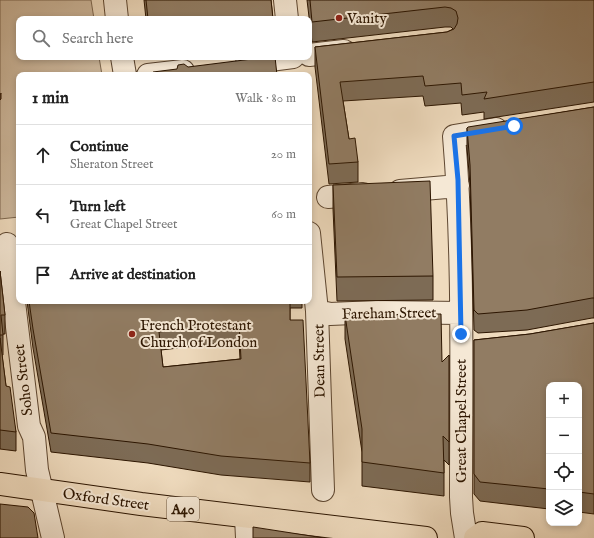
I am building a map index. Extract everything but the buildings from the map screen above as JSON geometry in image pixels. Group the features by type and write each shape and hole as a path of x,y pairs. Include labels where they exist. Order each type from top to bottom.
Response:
{"main road":[{"name":"Oxford Street","path":"0,484 39,480 246,528 426,538"},
{"path":"475,538 482,533 523,538"}],"street":[{"path":"115,0 117,16"},
{"path":"285,0 288,16"},
{"path":"312,55 362,49"},
{"path":"122,60 124,72"},
{"path":"229,65 267,60"},
{"path":"290,60 292,72"},
{"path":"173,72 206,68"},
{"name":"Great Chapel Street","path":"466,538 461,497 471,348 461,313 458,186 454,136 514,126"},
{"path":"328,197 458,186"},
{"name":"Soho Street","path":"9,244 29,426 34,437 39,480 53,538"},
{"name":"Dean Street","path":"312,262 317,311 323,490"},
{"name":"Fareham Street","path":"317,311 330,314 376,312 461,313"}],"shaded area":[{"path":"0,0 91,0 94,16 16,16 16,60 100,60 102,72 16,72 16,217 0,219"}],"place":[{"name":"Vanity","path":"339,18"},
{"name":"French Protestant Church of London","path":"132,334"}],"route":[{"path":"461,334 458,180 454,136 514,126"}]}
